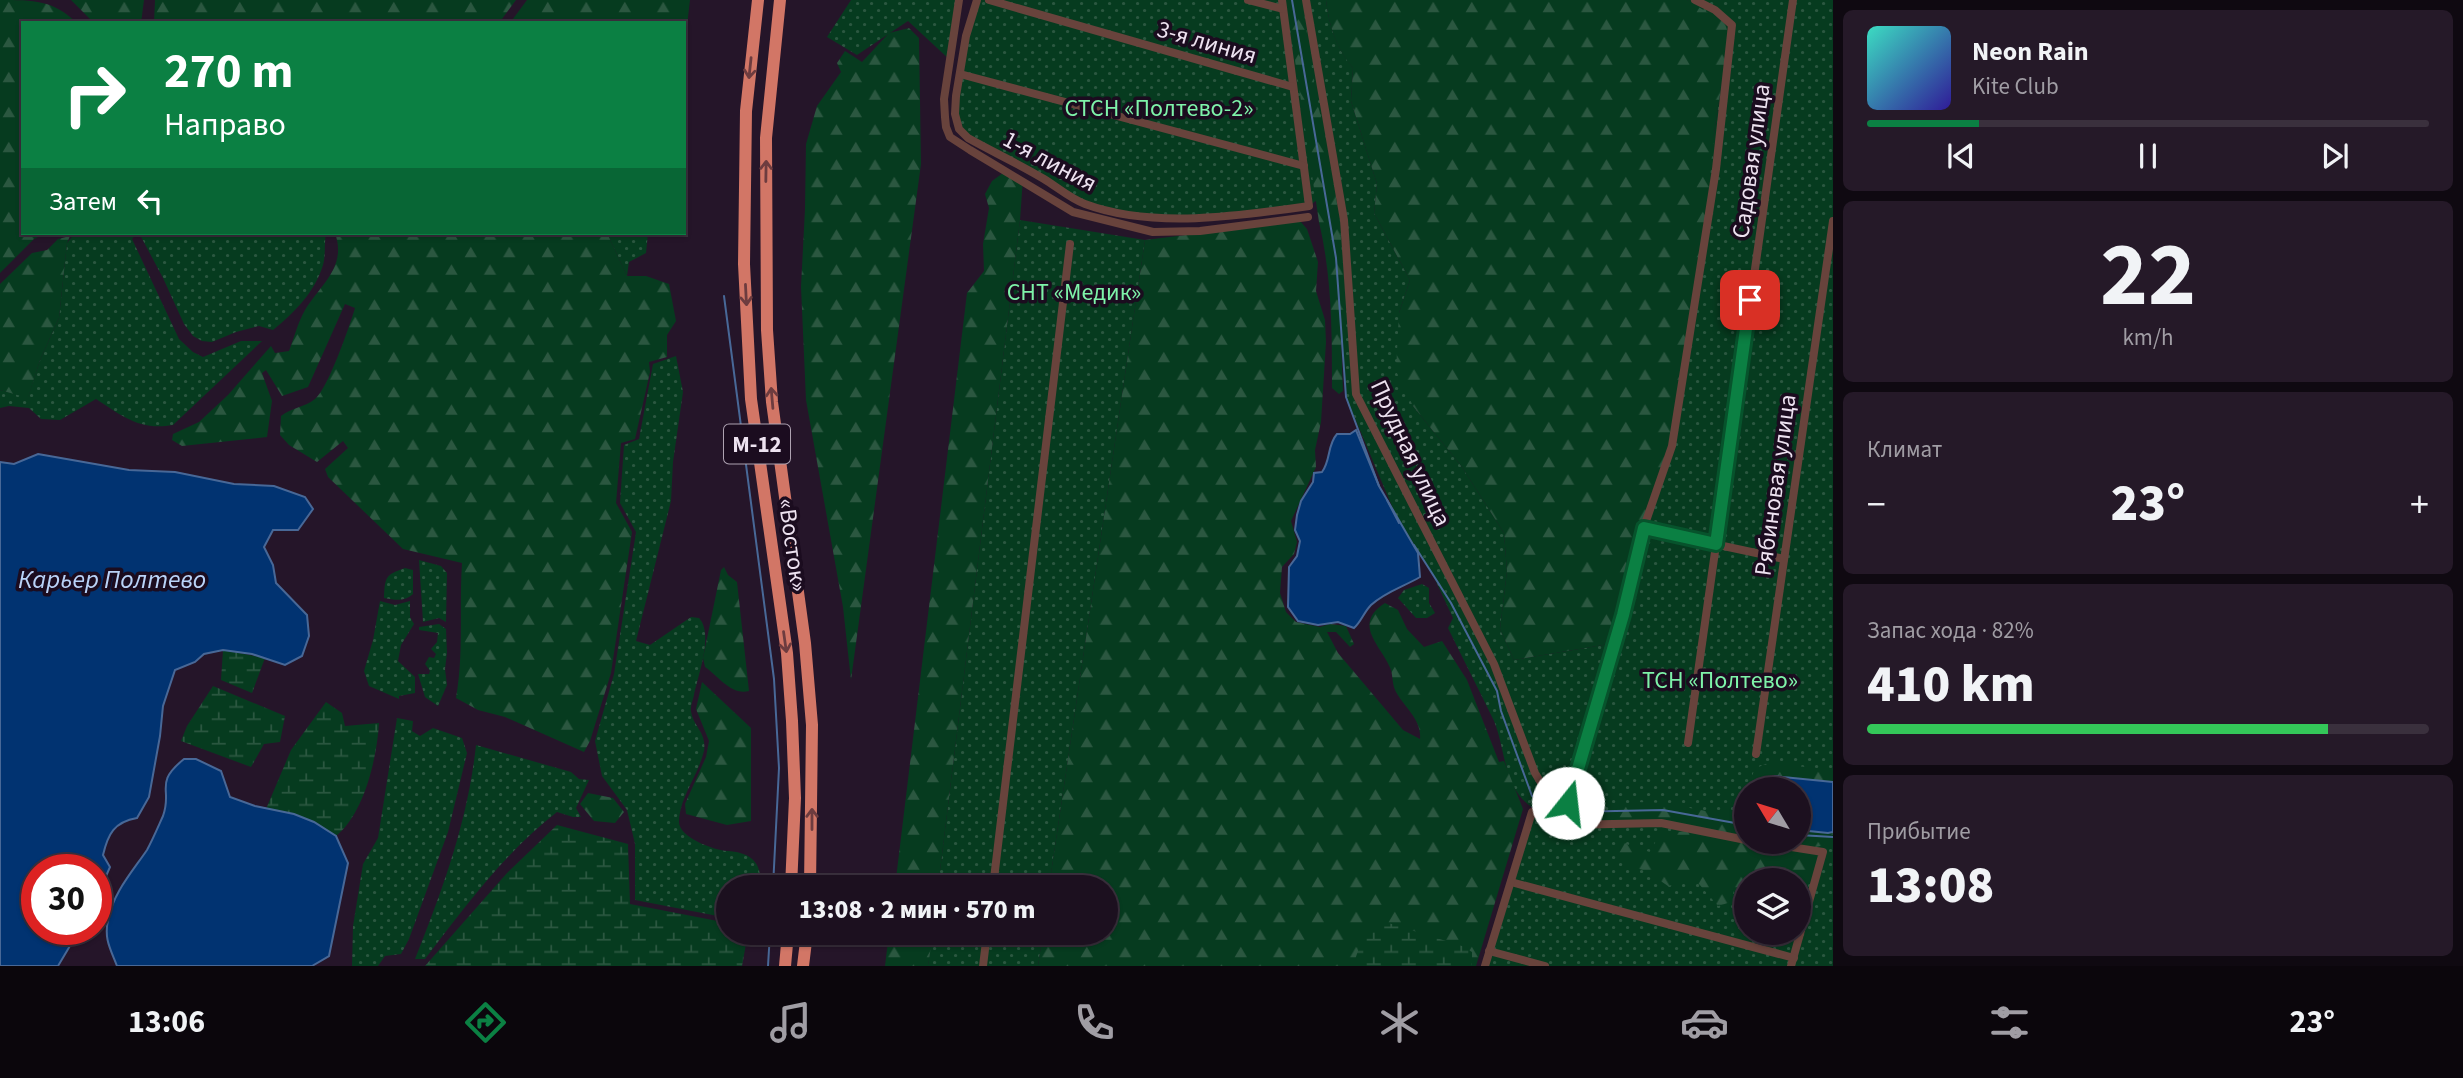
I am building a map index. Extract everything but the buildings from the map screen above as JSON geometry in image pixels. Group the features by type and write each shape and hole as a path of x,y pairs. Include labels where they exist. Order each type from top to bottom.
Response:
{"highway":[{"name":"«Восток»","path":"758,0 746,111 744,264 751,399 787,653 794,798 791,875"},
{"name":"«Восток»","path":"780,0 766,138 767,330 772,402 805,643 812,725 810,875"},
{"path":"785,966 787,945"},
{"path":"803,966 806,945"}],"street":[{"path":"959,0 944,99 944,117 950,137 970,150 1073,212 1153,232 1200,231 1308,217"},
{"path":"977,0 966,36 960,74 1304,166 1282,5 1248,0"},
{"name":"3-я линия","path":"989,0 1293,87"},
{"name":"Прудная улица","path":"1306,0 1343,220 1356,394 1494,664 1535,773 1549,796 1568,803 1623,615 1644,528"},
{"path":"1695,0 1715,10 1732,25 1716,169 1695,316 1672,446 1644,528 1784,559"},
{"name":"Садовая улица","path":"1688,743 1793,0"},
{"name":"1-я линия","path":"960,74 955,114 959,129 968,138 1041,177 1083,204 1121,214 1158,218 1251,214 1309,206 1304,166"},
{"name":"Рябиновая улица","path":"1756,754 1833,221"},
{"path":"994,875 1070,244"},
{"path":"1485,966 1532,813 1564,825 1661,823 1734,838"},
{"path":"1511,882 1793,962 1823,852 1811,850"},
{"path":"983,966 986,945"},
{"path":"1489,951 1545,966"}],"green space":[{"path":"0,0 23,0 51,6 75,21 21,21 21,235 43,235 34,239 0,273"},
{"path":"71,0 144,0 141,21 92,21"},
{"path":"155,0 516,0 500,21 154,21"},
{"path":"527,0 690,0 686,34 686,21 511,21"},
{"path":"851,0 958,0 950,60 908,21 857,55 827,37"},
{"name":"ТСН «Полтево»","path":"977,0 1326,0 1334,36 1353,68 1351,101 1377,184 1374,213 1410,280 1399,313 1413,406 1462,467 1504,533 1507,571 1500,629 1514,660 1609,644 1714,133 1729,37 1687,0 1833,0 1833,966 1485,966 1533,808 1523,800 1511,780 1494,721 1448,628 1453,618 1432,573 1397,518 1346,397 1336,258 1325,194 1309,206 1159,218 1083,204 959,129 956,96"},
{"path":"1286,0 1302,0 1316,96 1340,222 1346,331 1341,340 1343,391 1339,394 1332,388 1327,263"},
{"path":"1326,0 1687,0 1725,23 1729,37 1714,133 1704,246 1678,404 1661,478 1616,636 1609,644 1514,660 1500,629 1507,571 1504,533 1462,467 1413,406 1396,371 1399,313 1410,280 1374,213 1377,184 1351,101 1353,68 1334,36"},
{"path":"909,28 919,38 921,164 851,680 843,607 806,400 801,287 806,144 817,106 841,72 837,63 845,51 862,62 889,33"},
{"path":"1003,173 1023,178 939,875 896,875 967,293 984,271 983,244 989,208 985,194 992,181"},
{"name":"СНТ «Медик»","path":"1020,220 1145,240 1051,875 939,875"},
{"path":"1300,221 1307,229 1318,262 1316,291 1325,320 1321,422 1315,450 1316,467 1291,521 1297,542 1294,554 1282,567 1280,593 1286,612 1296,622 1320,627 1330,624 1346,626 1354,644 1350,647 1336,632 1327,632 1338,653 1403,730 1420,739 1416,720 1396,692 1391,670 1372,636 1370,619 1375,611 1385,603 1398,610 1407,629 1424,647 1442,641 1467,680 1499,762 1504,761 1523,809 1476,966 1038,966 1041,945 1118,945 1118,875 1051,875 1145,240"},
{"path":"73,235 135,235 132,239 179,339 193,352 203,357 241,341 262,341 173,425 151,426 132,421 96,399 60,420 41,419 29,408 0,408 0,390 28,397 40,360 59,318 67,243"},
{"path":"140,235 326,235 324,261 309,293 273,330 259,326 212,342 202,341 193,336 184,324"},
{"path":"336,235 608,235 627,276 646,276 669,284 676,321 667,335 667,357 649,362 650,372 635,439 621,443 616,503 632,532 611,673 590,741 584,752 505,717 478,710 456,698 460,664 462,563 403,549 328,477 325,469 348,448 343,441 317,462 289,445 280,435 281,416 311,402 326,383 355,308 345,304 308,387 282,396 266,370 262,373 272,401 267,437 182,446 172,440 173,434 199,422 228,395 271,346 275,353 289,351 305,310 335,265 338,245"},
{"path":"608,235 648,235 646,253 629,262 627,276"},
{"path":"70,236 59,318 40,360 28,398 0,390 0,284 32,253 47,250 58,239"},
{"path":"676,356 683,392 673,462 671,501 636,641 650,645 691,617 699,618 703,625 704,655 691,709 692,717 704,739 704,751 682,803 680,828 698,842 748,856 757,865 760,875 716,875 716,916 635,900 635,844 627,810 602,776 595,741 614,674 636,532 620,503 624,445 639,439 653,364"},
{"path":"419,560 441,566 447,573 446,622 439,618 423,622"},
{"path":"724,567 728,575 737,582 749,691 737,691 726,684 705,667 703,658 721,570"},
{"path":"405,568 413,570 413,594 396,600 384,598 387,578"},
{"path":"1422,584 1429,588 1429,603 1435,613 1427,618 1416,618 1398,598 1404,590"},
{"path":"380,601 395,605 410,601 410,617 414,624 401,645 398,661 415,677 415,693 399,696 399,699 369,686 364,671"},
{"path":"439,624 446,629 447,685 438,706 425,697 418,674 429,674 425,664 429,657 434,658 436,654 431,649 437,642 438,633 419,630 419,627"},
{"path":"223,650 265,658 252,693 221,680"},
{"path":"702,682 751,728 751,821 727,825 686,814 685,804 706,757 709,741 696,709"},
{"path":"213,686 285,716 280,742 264,744 251,767 181,741 187,726"},
{"path":"326,702 342,713 345,726 379,723 372,768 361,800 346,826 336,836 302,819 266,809 291,750"},
{"path":"397,718 413,721 412,731 420,736 433,728 462,738 467,753 448,832 401,954 385,956 378,966 352,966 353,926 363,864 378,838"},
{"path":"476,745 571,772 579,779 589,780 576,808 581,817 557,812 538,828 486,881 425,959 415,959 461,827"},
{"path":"1770,762 1833,771 1833,782 1811,782 1811,777 1752,777 1754,769"},
{"path":"588,793 613,798 624,812 615,823 594,821 580,804"},
{"path":"1636,802 1663,803 1722,814 1734,811 1734,854 1823,852 1814,877 1811,878 1811,868 1734,868 1731,902 1718,906 1699,884 1683,882 1668,886 1646,871 1623,864 1616,857 1623,842 1650,852 1659,835 1692,830 1661,823 1613,824 1608,814 1614,807"},
{"path":"557,825 628,844 630,904 716,921 716,945 746,945 742,966 425,966 507,873"},
{"path":"1811,831 1833,832 1833,843 1811,848"},
{"path":"1382,921 1462,946 1472,952 1472,966 1353,966 1366,933"},
{"path":"888,945 931,945 928,966 885,966"},
{"path":"931,945 1041,945 1038,966 928,966"}],"water":[{"path":"1356,430 1379,486 1418,553 1420,577 1376,600 1354,628 1338,622 1318,625 1298,621 1288,607 1289,567 1297,556 1300,541 1295,530 1301,501 1313,482 1314,473 1322,472 1325,467 1337,434 1350,434"},
{"name":"Карьер Полтево","path":"38,454 129,470 175,472 234,484 274,486 305,497 313,509 298,530 273,530 264,547 273,565 276,583 307,615 309,636 302,656 285,665 252,654 223,650 204,654 195,662 175,670 163,706 149,797 137,818 113,830 103,854 21,854 21,945 70,945 58,966 0,966 0,462 14,464"},
{"path":"184,759 196,759 221,771 230,797 255,806 294,814 314,822 336,836 348,863 329,956 312,966 117,966 109,945 112,945 112,906 147,850 163,816 166,807 166,781"},
{"path":"1811,780 1833,782 1833,832 1811,831"}],"waterway":[{"path":"1292,0 1336,258 1346,397 1379,486"},
{"path":"724,296 774,679 779,768 774,875"},
{"path":"1387,500 1399,523"},
{"path":"1414,545 1451,603 1497,691 1501,711 1532,796 1569,812 1663,810 1734,823"},
{"path":"1811,836 1833,837"},
{"path":"768,966 769,945"}],"route":[{"path":"1568,803 1623,615 1644,528 1716,544 1750,300"}],"park label":[{"name":"СТСН «Полтево-2»","path":"1159,108"}]}
